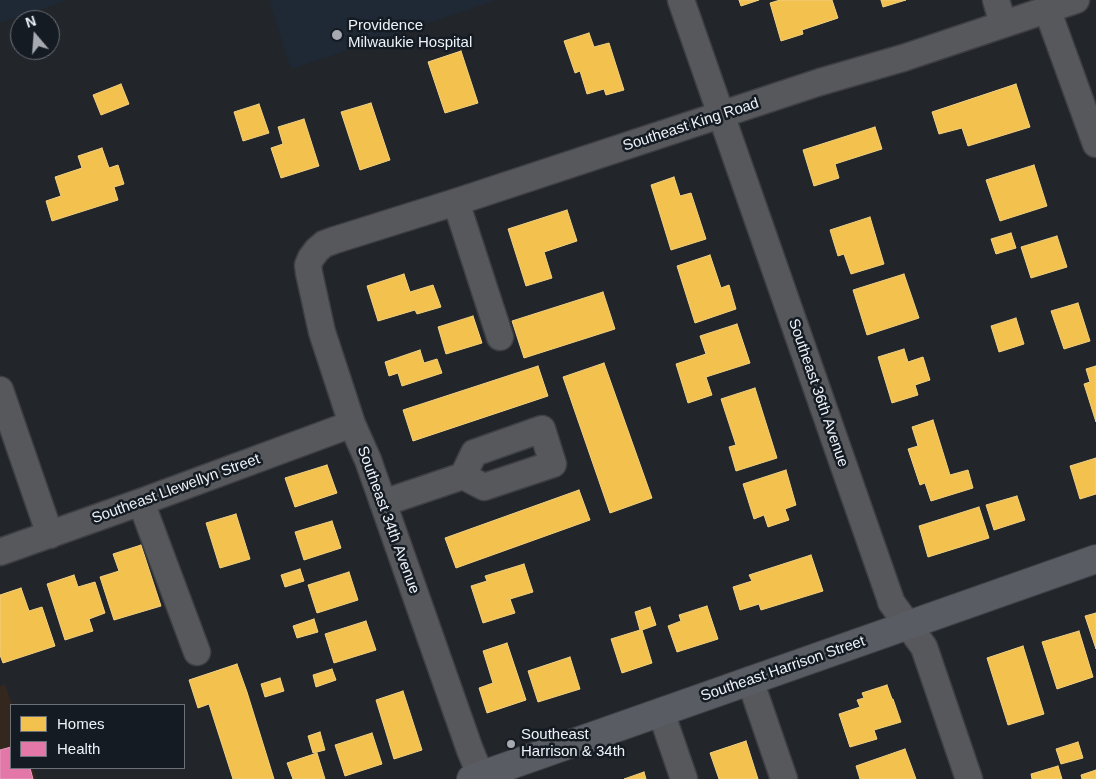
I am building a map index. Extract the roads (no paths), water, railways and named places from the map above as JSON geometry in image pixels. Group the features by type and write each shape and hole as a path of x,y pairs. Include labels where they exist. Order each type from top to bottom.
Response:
{"main road":[{"name":"Southeast Harrison Street","path":"478,778 750,680 1096,559"}],"street":[{"name":"Southeast 36th Avenue","path":"681,0 891,602 924,647 969,779"},
{"name":"Southeast King Road","path":"311,258 324,244 335,240 820,82 903,58 1000,12 1046,9 1076,0"},
{"path":"1046,9 1096,144"},
{"path":"456,202 500,337"},
{"name":"Southeast 34th Avenue","path":"311,258 308,265 309,273 322,332 352,424 368,460 470,750 478,778"},
{"path":"0,390 50,535"},
{"name":"Southeast Llewellyn Street","path":"0,552 352,424"},
{"path":"383,503 463,476"},
{"path":"141,502 197,652"},
{"path":"750,680 784,779"},
{"path":"661,712 684,779"}],"place":[{"name":"Providence Milwaukie Hospital","path":"337,35"},
{"name":"Southeast Harrison & 34th","path":"511,744"}]}
